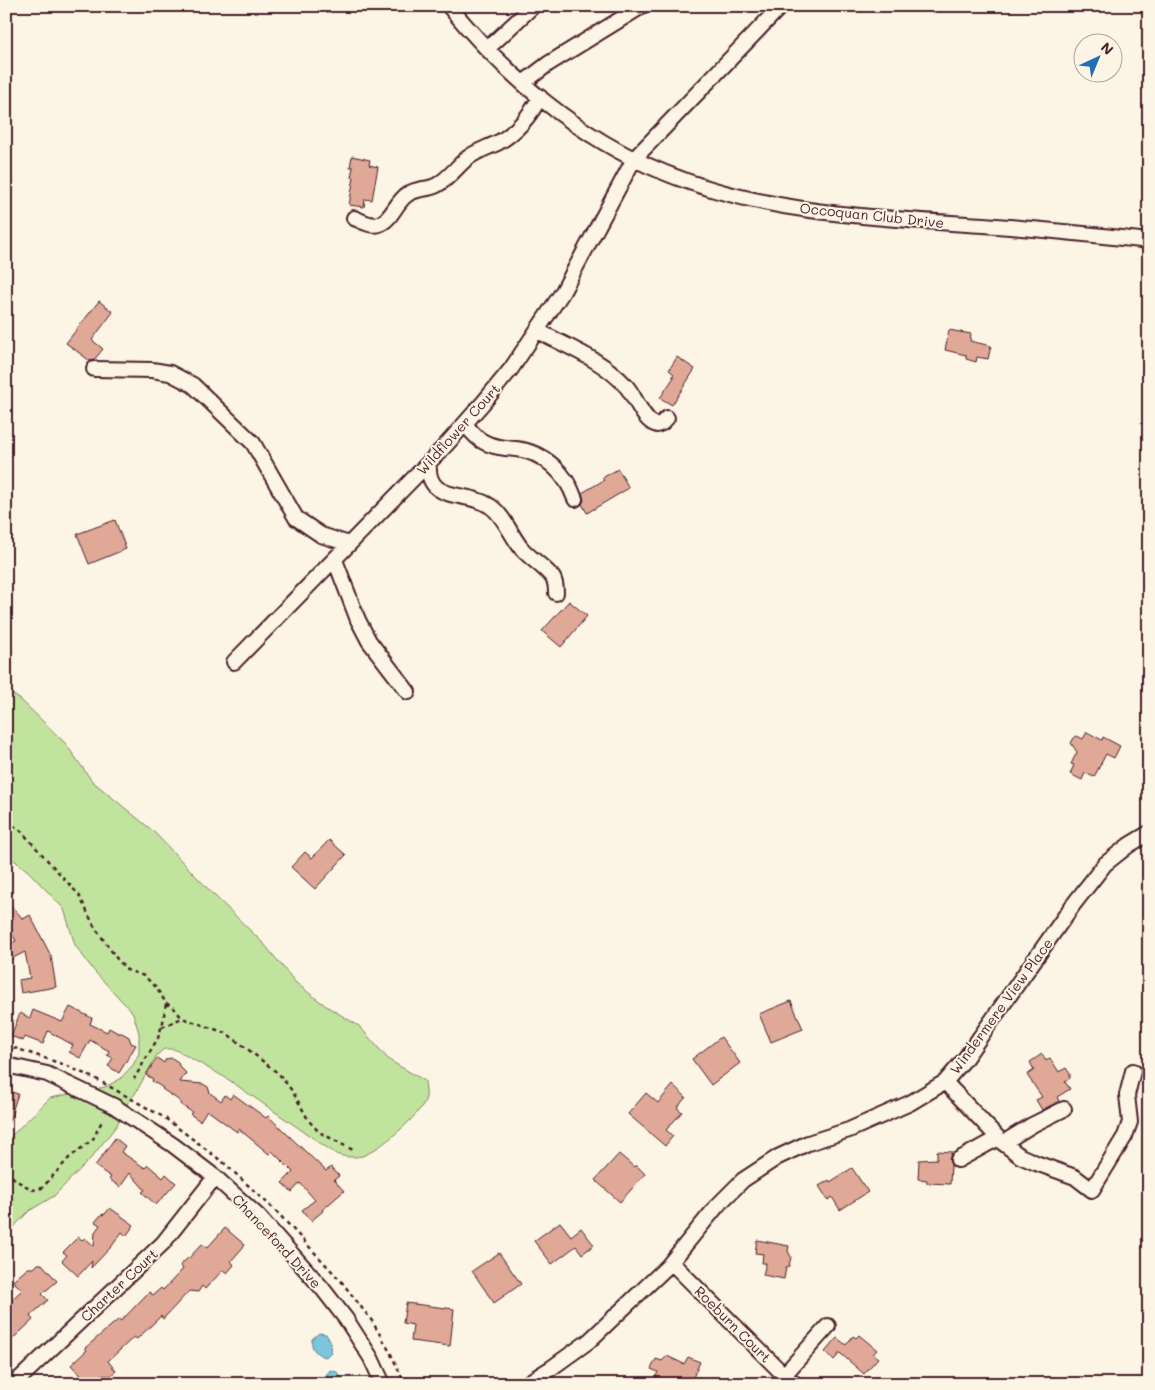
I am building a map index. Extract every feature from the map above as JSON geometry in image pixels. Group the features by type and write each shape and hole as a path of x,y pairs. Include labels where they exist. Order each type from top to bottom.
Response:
{"street":[{"name":"Occoquan Club Drive","path":"449,6 487,48 540,97 575,125 612,148 664,173 719,191 816,211 867,217 1066,231 1149,241"},
{"path":"487,48 533,6"},
{"path":"523,82 548,64 642,6"},
{"name":"Wildflower Court","path":"234,662 465,424 511,369 538,331 562,292 634,159 781,6"},
{"path":"354,218 369,225 376,226 382,224 406,195 414,190 435,186 444,181 466,159 512,134 533,111 540,97"},
{"path":"538,331 603,364 628,388 648,420 657,425 667,418"},
{"path":"94,369 152,370 170,373 193,385 253,443 296,518 320,535 350,544"},
{"path":"465,424 477,437 492,446 532,452 545,459 567,481 575,499"},
{"path":"429,462 428,471 431,481 438,489 447,494 482,501 499,514 522,548 553,578 556,593"},
{"path":"334,560 358,620 369,641 382,661 408,692"},
{"name":"Windermere View Place","path":"526,1384 589,1341 672,1263 717,1206 743,1180 778,1157 808,1142 849,1130 910,1103 945,1082 964,1060 1073,905 1106,864 1129,845 1149,833"},
{"name":"Chanceford Drive","path":"6,1065 47,1074 114,1106 173,1145 215,1177 258,1216 322,1288 346,1319 371,1358 383,1384"},
{"path":"945,1082 1000,1141 1020,1156 1075,1177 1092,1190 1125,1136 1130,1122 1127,1095 1133,1071"},
{"path":"958,1160 1064,1108"},
{"name":"Charter Court","path":"14,1384 163,1243 215,1177"},
{"name":"Roeburn Court","path":"672,1263 790,1381"},
{"path":"790,1381 828,1326"}],"path":[{"path":"6,821 20,830 79,895 94,926 127,970 144,976 155,986 166,1003 174,1008 182,1018 226,1033 279,1074 293,1092 309,1121 320,1132 353,1150"},
{"path":"134,1079 158,1038 166,1003"},
{"path":"161,1028 182,1018"},
{"path":"6,1171 33,1190 42,1188 69,1158 92,1139 102,1122"}],"green space":[{"path":"6,690 21,700 65,743 92,781 153,831 264,944 296,983 326,1006 359,1026 389,1060 425,1081 426,1095 423,1104 409,1122 369,1153 355,1157 342,1156 336,1154 226,1078 174,1049 164,1049 157,1055 135,1094 126,1105 117,1125 92,1157 54,1196 29,1211 6,1235 6,1141 50,1098 105,1087 120,1079 133,1065 139,1053 139,1033 133,1013 94,971 75,945 64,909 28,871 6,854"}],"water":[{"path":"319,1333 326,1334 330,1341 331,1352 326,1357 317,1353 312,1346 312,1339"},
{"path":"330,1370 337,1372 346,1384 327,1384 325,1376"}],"building":[{"path":"352,156 370,160 369,165 378,167 372,200 365,199 364,207 349,205 354,177 351,177 353,167 350,167"},
{"path":"99,301 113,312 92,340 103,349 94,360 90,361 66,343"},
{"path":"949,330 971,334 970,341 991,346 988,359 977,357 976,362 966,359 966,355 945,350"},
{"path":"677,357 695,369 672,405 660,398 674,377 672,376 674,374 669,370"},
{"path":"618,469 629,488 587,513 582,504 584,500 582,493"},
{"path":"115,520 126,549 89,564 77,534"},
{"path":"569,601 587,616 561,647 542,631"},
{"path":"1087,732 1102,740 1103,737 1120,746 1114,758 1106,754 1094,777 1085,773 1082,780 1070,774 1074,765 1071,764 1077,752 1071,743 1077,736 1083,739"},
{"path":"329,840 346,855 315,889 291,867 305,852 312,858"},
{"path":"6,900 23,919 30,915 51,956 56,987 21,993 19,980 30,978 25,952 11,959 6,949 6,946 16,941 6,922"},
{"path":"791,1001 803,1029 771,1042 759,1014"},
{"path":"70,1007 92,1018 90,1024 107,1032 109,1028 122,1033 129,1037 131,1043 136,1045 119,1073 108,1066 113,1058 107,1055 109,1051 90,1040 80,1058 69,1052 73,1045 48,1031 43,1044 25,1037 23,1041 11,1036 20,1013 30,1018 33,1010 62,1022"},
{"path":"721,1037 740,1063 711,1085 692,1059"},
{"path":"1042,1054 1046,1061 1050,1058 1059,1072 1066,1068 1070,1078 1065,1082 1070,1089 1057,1097 1059,1101 1042,1110 1036,1100 1042,1097 1027,1075 1034,1070 1030,1062"},
{"path":"157,1058 164,1063 166,1059 172,1058 178,1062 179,1066 186,1073 180,1082 203,1084 208,1087 210,1093 221,1101 225,1095 230,1099 233,1094 266,1118 268,1116 326,1171 331,1167 339,1176 334,1180 344,1191 311,1221 302,1210 315,1200 300,1183 292,1192 282,1183 293,1172 272,1151 269,1154 239,1129 237,1132 207,1110 200,1121 190,1114 192,1112 146,1075"},
{"path":"673,1085 686,1097 677,1108 682,1112 666,1130 673,1136 665,1146 628,1114 646,1093 658,1103"},
{"path":"6,1090 18,1094 8,1124 6,1124"},
{"path":"115,1138 125,1146 121,1152 145,1168 148,1165 163,1178 166,1174 176,1183 156,1205 142,1192 145,1190 130,1173 120,1187 109,1179 111,1177 95,1166"},
{"path":"937,1151 952,1152 949,1159 951,1165 950,1184 927,1183 927,1180 918,1179 919,1160 937,1159"},
{"path":"619,1154 634,1167 636,1165 645,1174 620,1202 595,1180"},
{"path":"852,1168 868,1192 840,1210 832,1197 828,1200 819,1186 829,1180 830,1182"},
{"path":"110,1208 134,1225 126,1236 122,1232 112,1246 91,1268 92,1261 78,1276 62,1261 67,1255 63,1252 78,1237 82,1240 85,1238 94,1246 95,1232 100,1225 95,1222"},
{"path":"560,1222 571,1236 581,1228 594,1245 582,1254 576,1246 552,1264 534,1241"},
{"path":"225,1228 245,1245 231,1261 234,1265 227,1273 223,1270 205,1289 202,1286 198,1292 189,1291 163,1319 161,1316 137,1339 134,1337 108,1361 116,1371 110,1376 101,1375 95,1381 92,1377 87,1382 71,1365 87,1350 85,1348 119,1319 121,1321 149,1292 153,1295 161,1288 163,1290 183,1269 180,1265 202,1244 207,1248"},
{"path":"757,1240 789,1246 788,1251 791,1257 784,1279 763,1275 766,1263 762,1263 763,1254 755,1253"},
{"path":"499,1253 521,1284 494,1303 472,1271"},
{"path":"38,1264 42,1264 57,1281 42,1294 48,1300 30,1316 33,1320 6,1345 6,1305 22,1290 13,1281 28,1268 34,1268"},
{"path":"406,1303 454,1309 450,1346 411,1341 413,1325 403,1323"},
{"path":"859,1335 877,1350 873,1354 878,1358 864,1374 840,1353 834,1360 825,1352 837,1338 846,1345 853,1336 856,1338"},
{"path":"667,1356 684,1364 688,1357 700,1362 690,1384 668,1384 655,1378 658,1372 651,1369 656,1359 662,1361"}]}
